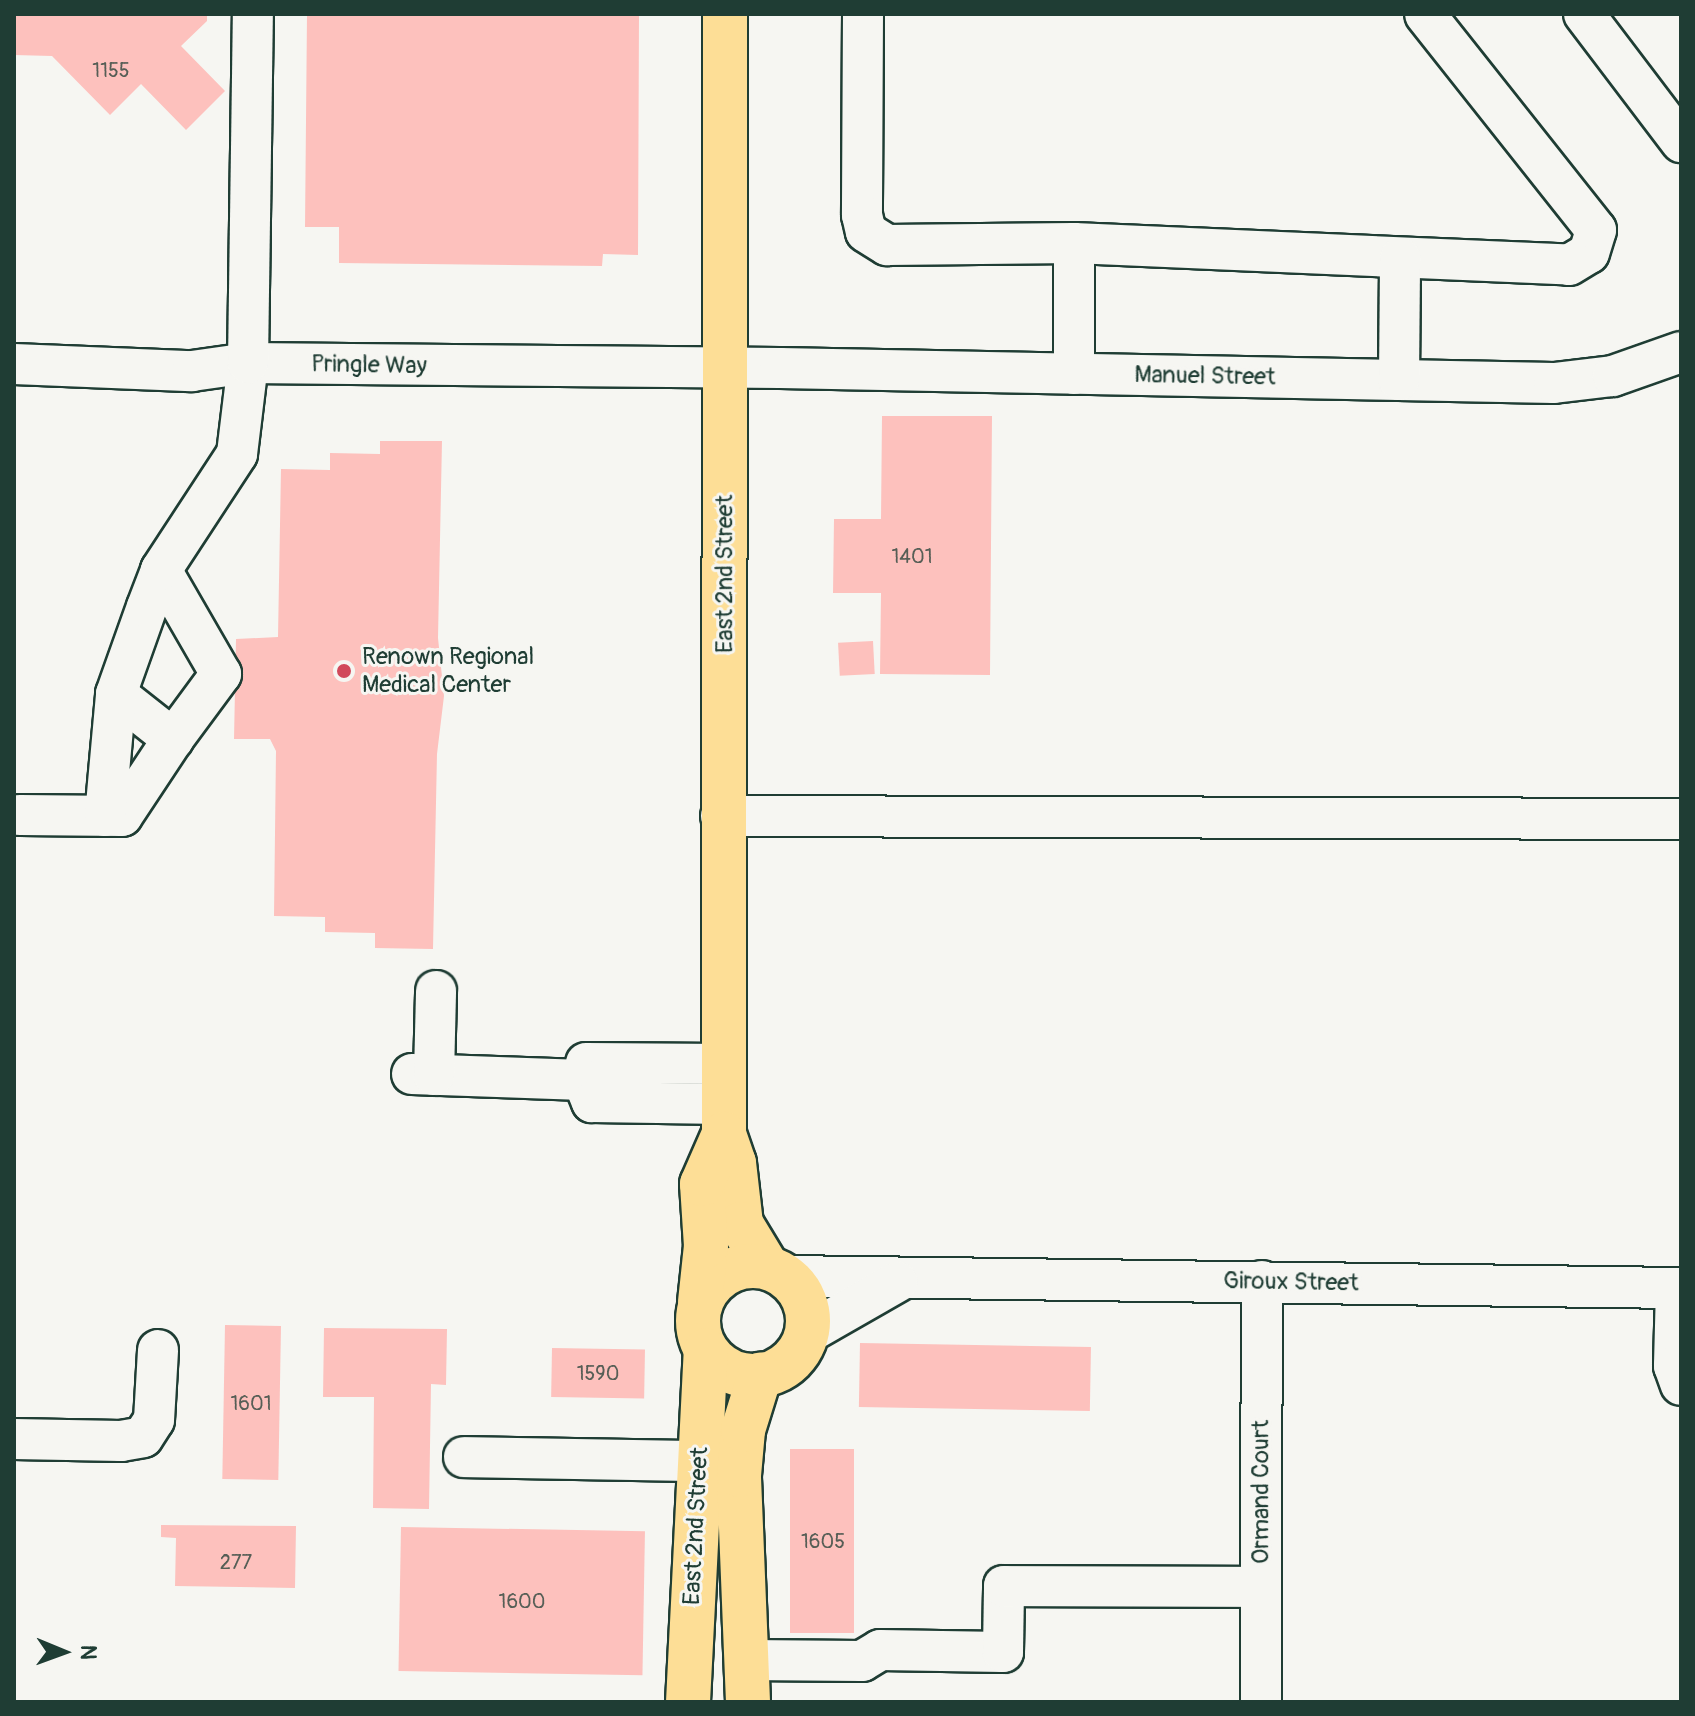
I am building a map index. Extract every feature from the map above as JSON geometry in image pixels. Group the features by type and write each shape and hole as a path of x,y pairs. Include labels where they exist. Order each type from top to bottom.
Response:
{"main road":[{"name":"East 2nd Street","path":"725,14 721,816 725,1101 741,1224 776,1271"},
{"name":"East 2nd Street","path":"700,1302 706,1246 702,1184 725,1101"},
{"path":"727,1271 776,1271 804,1300 808,1333 787,1365 760,1375 729,1371 706,1350 697,1322 700,1302 727,1271"},
{"name":"East 2nd Street","path":"688,1702 706,1350"},
{"name":"East 2nd Street","path":"747,1681 739,1475 743,1430 760,1375"}],"street":[{"path":"105,816 116,694 161,570 237,454 248,363 253,14"},
{"path":"863,14 866,232 887,245 1074,243 1569,265 1589,253 1596,230 1425,14"},
{"path":"1584,14 1676,123"},
{"path":"1074,243 1074,374"},
{"path":"1399,380 1400,258"},
{"name":"Manuel Street","path":"724,370 1554,383 1613,376 1681,352"},
{"name":"Pringle Way","path":"14,364 192,371 248,363 724,370"},
{"path":"20,815 122,816 221,674 161,570"},
{"path":"116,694 173,739"},
{"path":"721,816 1681,819"},
{"path":"436,991 423,1074 585,1072 725,1101"},
{"name":"Giroux Street","path":"776,1271 901,1280 955,1274 1678,1288"},
{"name":"Giroux Street","path":"808,1333 867,1295 901,1280"},
{"name":"Ormand Court","path":"1261,1702 1262,1281"},
{"path":"1678,1288 1674,1366 1681,1385"},
{"path":"14,1439 121,1441 143,1437 154,1420 158,1350"},
{"path":"464,1457 700,1461"},
{"path":"747,1681 862,1661 880,1650 1003,1652 1004,1586 1261,1587"}],"building":[{"path":"14,14 207,14 207,21 181,46 225,91 186,130 141,84 110,115 52,56 14,55"},
{"path":"307,14 639,14 638,255 603,254 602,266 339,263 339,227 305,227"},
{"path":"882,416 992,416 990,675 880,674 881,593 833,593 834,519 881,519"},
{"path":"380,441 442,441 438,638 444,696 437,754 433,949 375,948 375,933 325,932 325,917 274,916 276,751 270,739 234,739 236,639 278,637 281,469 330,470 330,453 380,454"},
{"path":"873,641 875,674 840,676 838,643"},
{"path":"225,1325 281,1326 278,1480 222,1479"},
{"path":"324,1328 447,1329 446,1385 431,1384 429,1509 373,1508 374,1397 323,1397"},
{"path":"860,1343 1091,1347 1090,1411 859,1407"},
{"path":"552,1348 645,1350 644,1399 551,1397"},
{"path":"790,1449 854,1449 854,1633 790,1633"},
{"path":"161,1525 296,1526 295,1588 175,1586 176,1538 161,1537"},
{"path":"401,1527 645,1531 642,1675 398,1671"}],"place":[{"name":"Renown Regional Medical Center","path":"344,671"}]}
